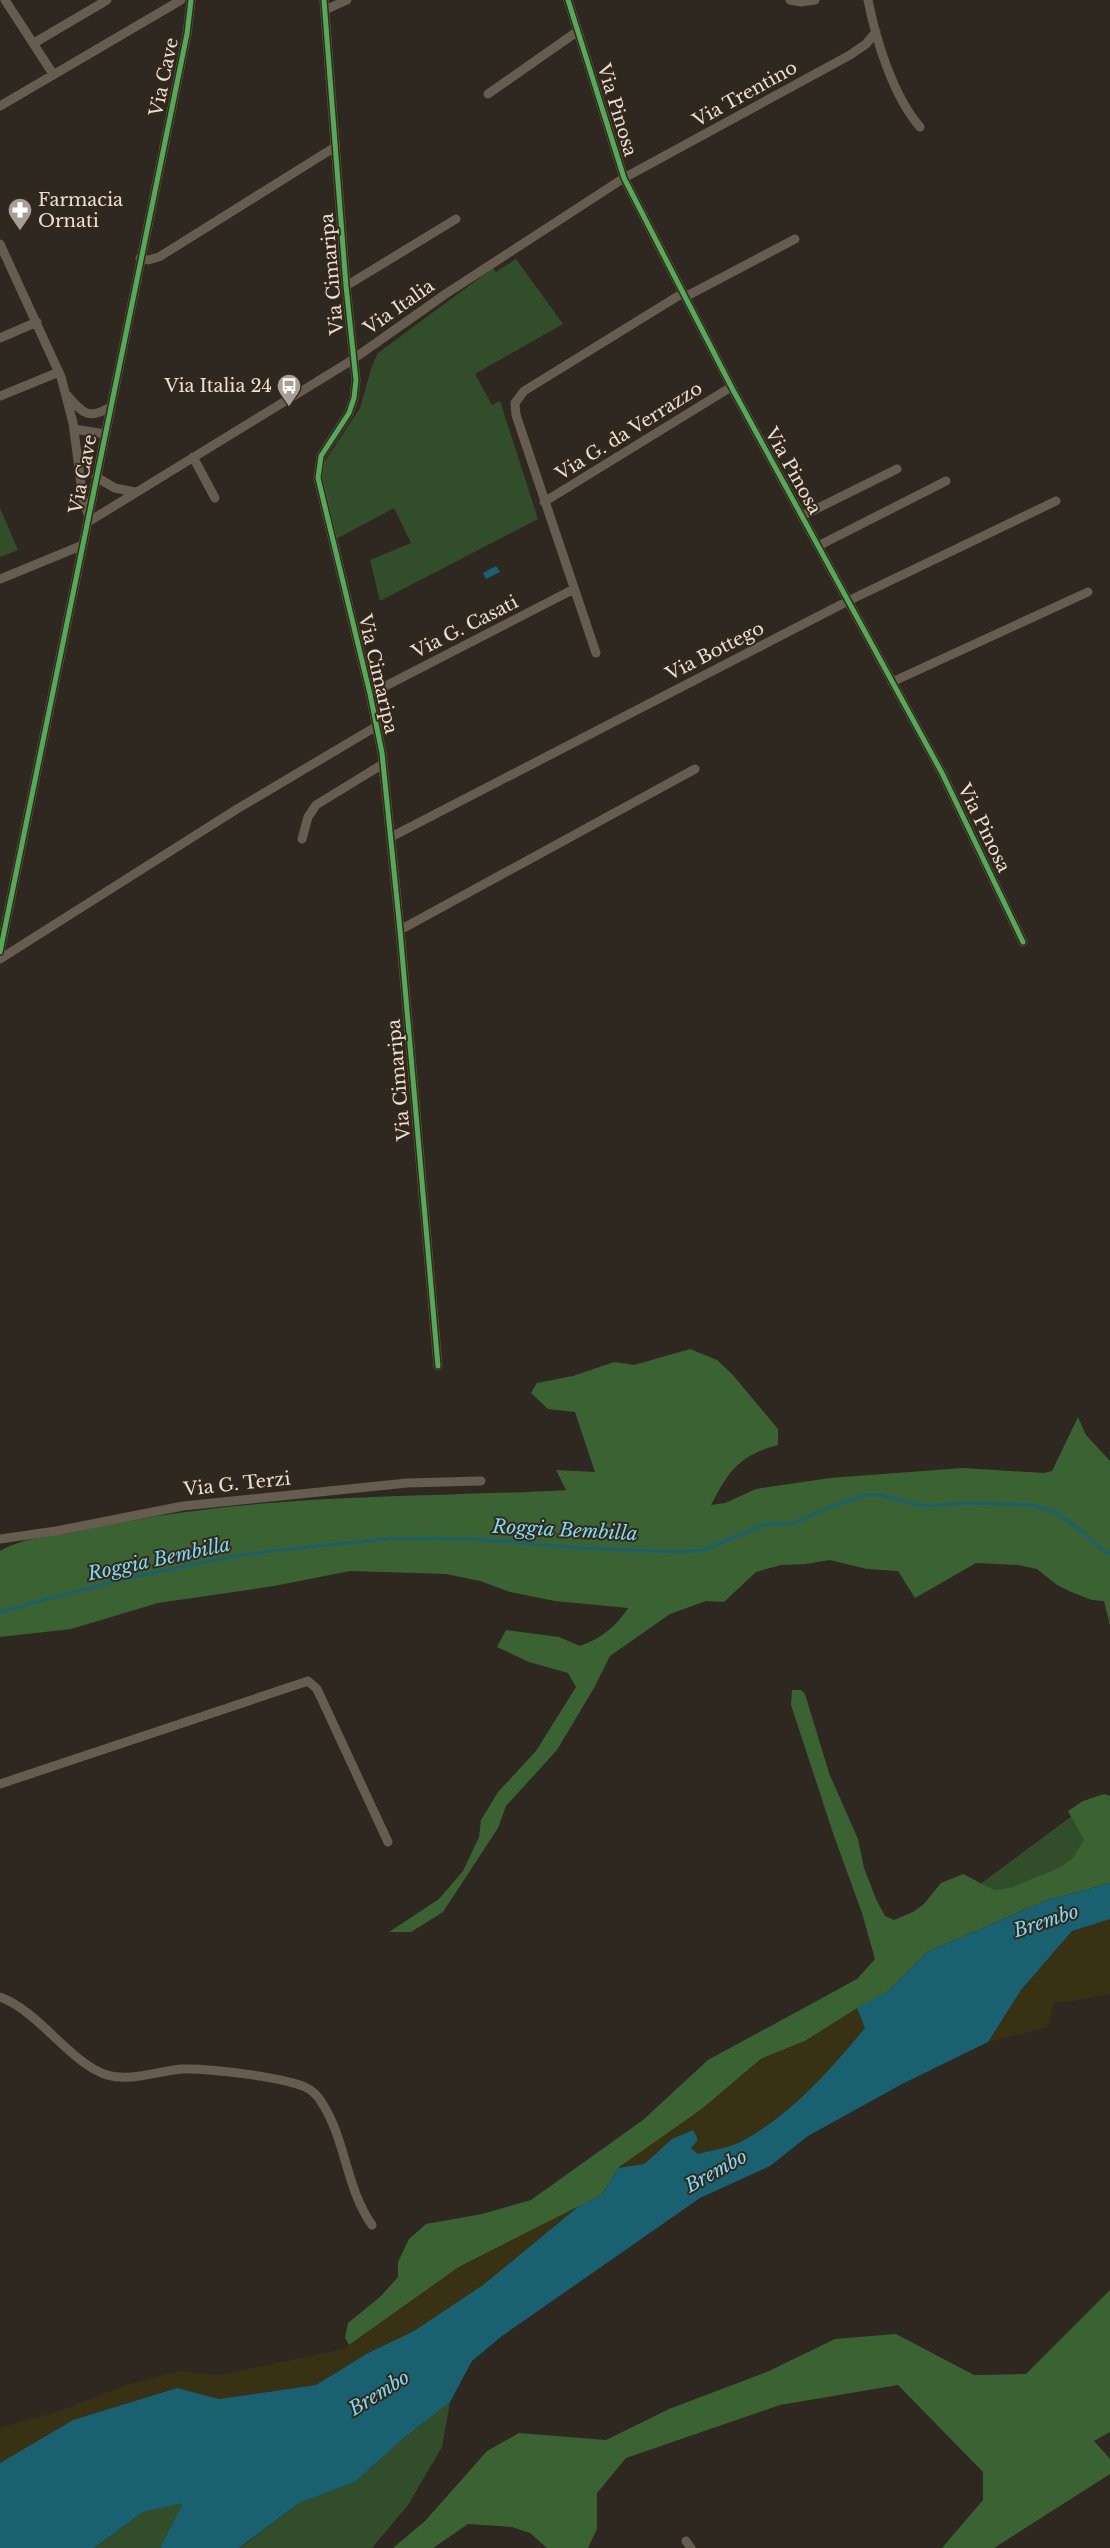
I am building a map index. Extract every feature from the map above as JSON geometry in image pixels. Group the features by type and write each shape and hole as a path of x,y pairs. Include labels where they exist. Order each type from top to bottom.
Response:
{"street":[{"path":"6,0 53,74"},
{"path":"34,43 107,0"},
{"path":"0,106 181,0"},
{"name":"Via Cave","path":"0,952 187,34 192,0"},
{"path":"324,5 347,0"},
{"name":"Via Pinosa","path":"568,0 624,178 732,387 942,773 1023,942"},
{"path":"790,0 802,2 815,0"},
{"path":"868,0 876,32 904,103 920,127"},
{"name":"Via Cimaripa","path":"324,5 346,286 356,380 352,404 344,421 324,449 319,460 318,474 370,694 383,764 400,930 438,1366"},
{"path":"488,94 578,31"},
{"name":"Via Trentino","path":"624,178 854,53 876,32"},
{"path":"140,258 148,260 159,257 335,148"},
{"name":"Via Italia","path":"88,520 354,358 447,293 624,178"},
{"path":"346,286 456,219"},
{"path":"596,653 515,412 517,399 524,391 572,361 684,295 795,239"},
{"path":"0,244 4,264 37,322 66,393 74,429 83,499 88,520"},
{"path":"0,338 37,322"},
{"path":"0,396 59,372"},
{"name":"Via G. da Verrazzo","path":"544,502 732,387"},
{"path":"66,393 87,414 99,414 110,407"},
{"path":"74,429 105,434"},
{"path":"193,457 215,498"},
{"path":"802,516 897,470"},
{"path":"96,478 115,488 135,492"},
{"path":"818,546 946,481"},
{"name":"Via Bottego","path":"391,837 848,601 1056,501"},
{"path":"0,579 83,545"},
{"name":"Via G. Casati","path":"370,694 574,590"},
{"path":"892,682 1088,592"},
{"path":"0,960 237,809 377,726"},
{"path":"302,840 308,817 316,805 383,764"},
{"path":"400,930 695,769"},
{"name":"Via G. Terzi","path":"0,1539 56,1531 183,1506 407,1483 481,1480"},
{"path":"0,1784 308,1681 317,1689 388,1842"},
{"path":"0,1998 24,2011 92,2067 109,2075 129,2076 195,2069 258,2077 306,2087 316,2095 327,2112 362,2209 372,2225"}],"green space":[{"path":"516,259 563,324 475,374 492,405 500,401 538,519 380,601 370,560 411,543 394,508 336,539 321,477 323,464 360,408 372,366 378,353 493,268 496,272"},
{"path":"0,508 18,550 0,557"},
{"path":"690,1349 717,1360 732,1374 778,1429 778,1445 753,1454 736,1466 723,1483 711,1505 725,1503 756,1489 830,1478 963,1468 1044,1473 1052,1471 1078,1417 1086,1435 1110,1461 1110,1625 1104,1601 1092,1600 1071,1592 1057,1585 1037,1569 1018,1565 976,1563 915,1598 898,1571 867,1569 830,1560 806,1564 781,1565 756,1572 724,1602 706,1601 670,1614 610,1656 594,1688 557,1750 506,1806 498,1828 443,1912 411,1932 389,1932 439,1899 463,1871 479,1837 481,1820 498,1792 536,1751 576,1687 568,1673 529,1662 497,1647 506,1630 559,1637 580,1646 594,1640 607,1631 619,1621 628,1608 555,1601 510,1592 480,1581 446,1574 350,1571 274,1586 158,1603 71,1629 0,1637 0,1551 29,1540 168,1514 258,1504 347,1498 566,1490 556,1470 595,1472 575,1412 548,1409 531,1393 537,1383 573,1376 614,1362 634,1365"},
{"path":"792,1690 801,1690 805,1694 829,1773 858,1839 864,1868 885,1916 894,1920 913,1912 924,1904 941,1883 963,1874 994,1890 1010,1888 1061,1867 1073,1858 1084,1840 1068,1811 1083,1801 1104,1794 1110,1796 1110,1883 1045,1901 927,1952 888,1991 805,2041 761,2059 702,2109 618,2168 602,2195 459,2267 349,2345 345,2338 348,2323 381,2296 398,2277 398,2262 409,2239 426,2224 482,2214 531,2200 643,2120 708,2060 857,1979 875,1959 862,1913 834,1836 791,1705"},
{"path":"1100,1795 1110,1873 898,1945"},
{"path":"1110,2290 1110,2432 1094,2441 1110,2459 1110,2474 994,2548 942,2548 983,2500 983,2472 898,2385 780,2405 626,2458 597,2493 597,2529 588,2548 547,2548 530,2533 512,2527 468,2524 433,2548 393,2548 425,2521 487,2451 519,2433 606,2440 669,2409 769,2371 835,2339 896,2334 974,2375 1026,2374"},
{"path":"450,2402 442,2447 408,2505 372,2548 240,2548 299,2503 355,2482 394,2446"},
{"path":"184,2502 160,2548 94,2548 143,2512"}],"sand":[{"path":"1110,1919 1110,1994 1073,2001 1054,2002 1048,2027 988,2042 1021,1990 1072,1931"},
{"path":"857,2008 866,2028 809,2090 793,2105 760,2130 742,2141 726,2147 698,2154 691,2148 660,2149 644,2164 618,2168 702,2109 761,2059 805,2041"},
{"path":"579,2206 483,2285 414,2331 368,2353 316,2385 219,2399 176,2388 73,2420 0,2463 0,2428 62,2410 123,2386 178,2371 219,2375 344,2349 459,2267"}],"water":[{"path":"496,566 500,572 486,579 483,573"},
{"name":"Brembo","path":"1110,1883 1110,1919 1072,1931 1021,1990 988,2042 902,2084 808,2136 770,2166 700,2198 502,2336 472,2361 450,2402 399,2442 355,2482 299,2503 239,2548 160,2548 183,2503 143,2512 94,2548 0,2548 0,2463 73,2420 177,2388 219,2399 316,2385 368,2353 414,2331 483,2285 579,2206 602,2195 618,2168 644,2164 672,2139 693,2130 698,2140 691,2148 698,2154 742,2141 777,2118 824,2075 865,2028 857,2008 888,1991 927,1952 1045,1901"}],"waterway":[{"name":"Roggia Bembilla","path":"0,1612 115,1581 224,1558 279,1550 396,1538 474,1539 581,1548 681,1552 704,1550 763,1525 794,1523 830,1507 866,1495 881,1495 922,1506 968,1503 1031,1505 1057,1513 1083,1532 1106,1553 1110,1553"}],"cycle path":[{"path":"0,952 187,34 191,0"},
{"path":"324,0 346,286 356,380 354,398 349,413 321,456 318,478 370,694 382,753 400,930 438,1366"},
{"path":"568,0 624,178 733,390 942,773 1023,942"}],"place":[{"name":"Farmacia Ornati","path":"20,231"},
{"name":"Via Italia 24","path":"289,407"}]}
